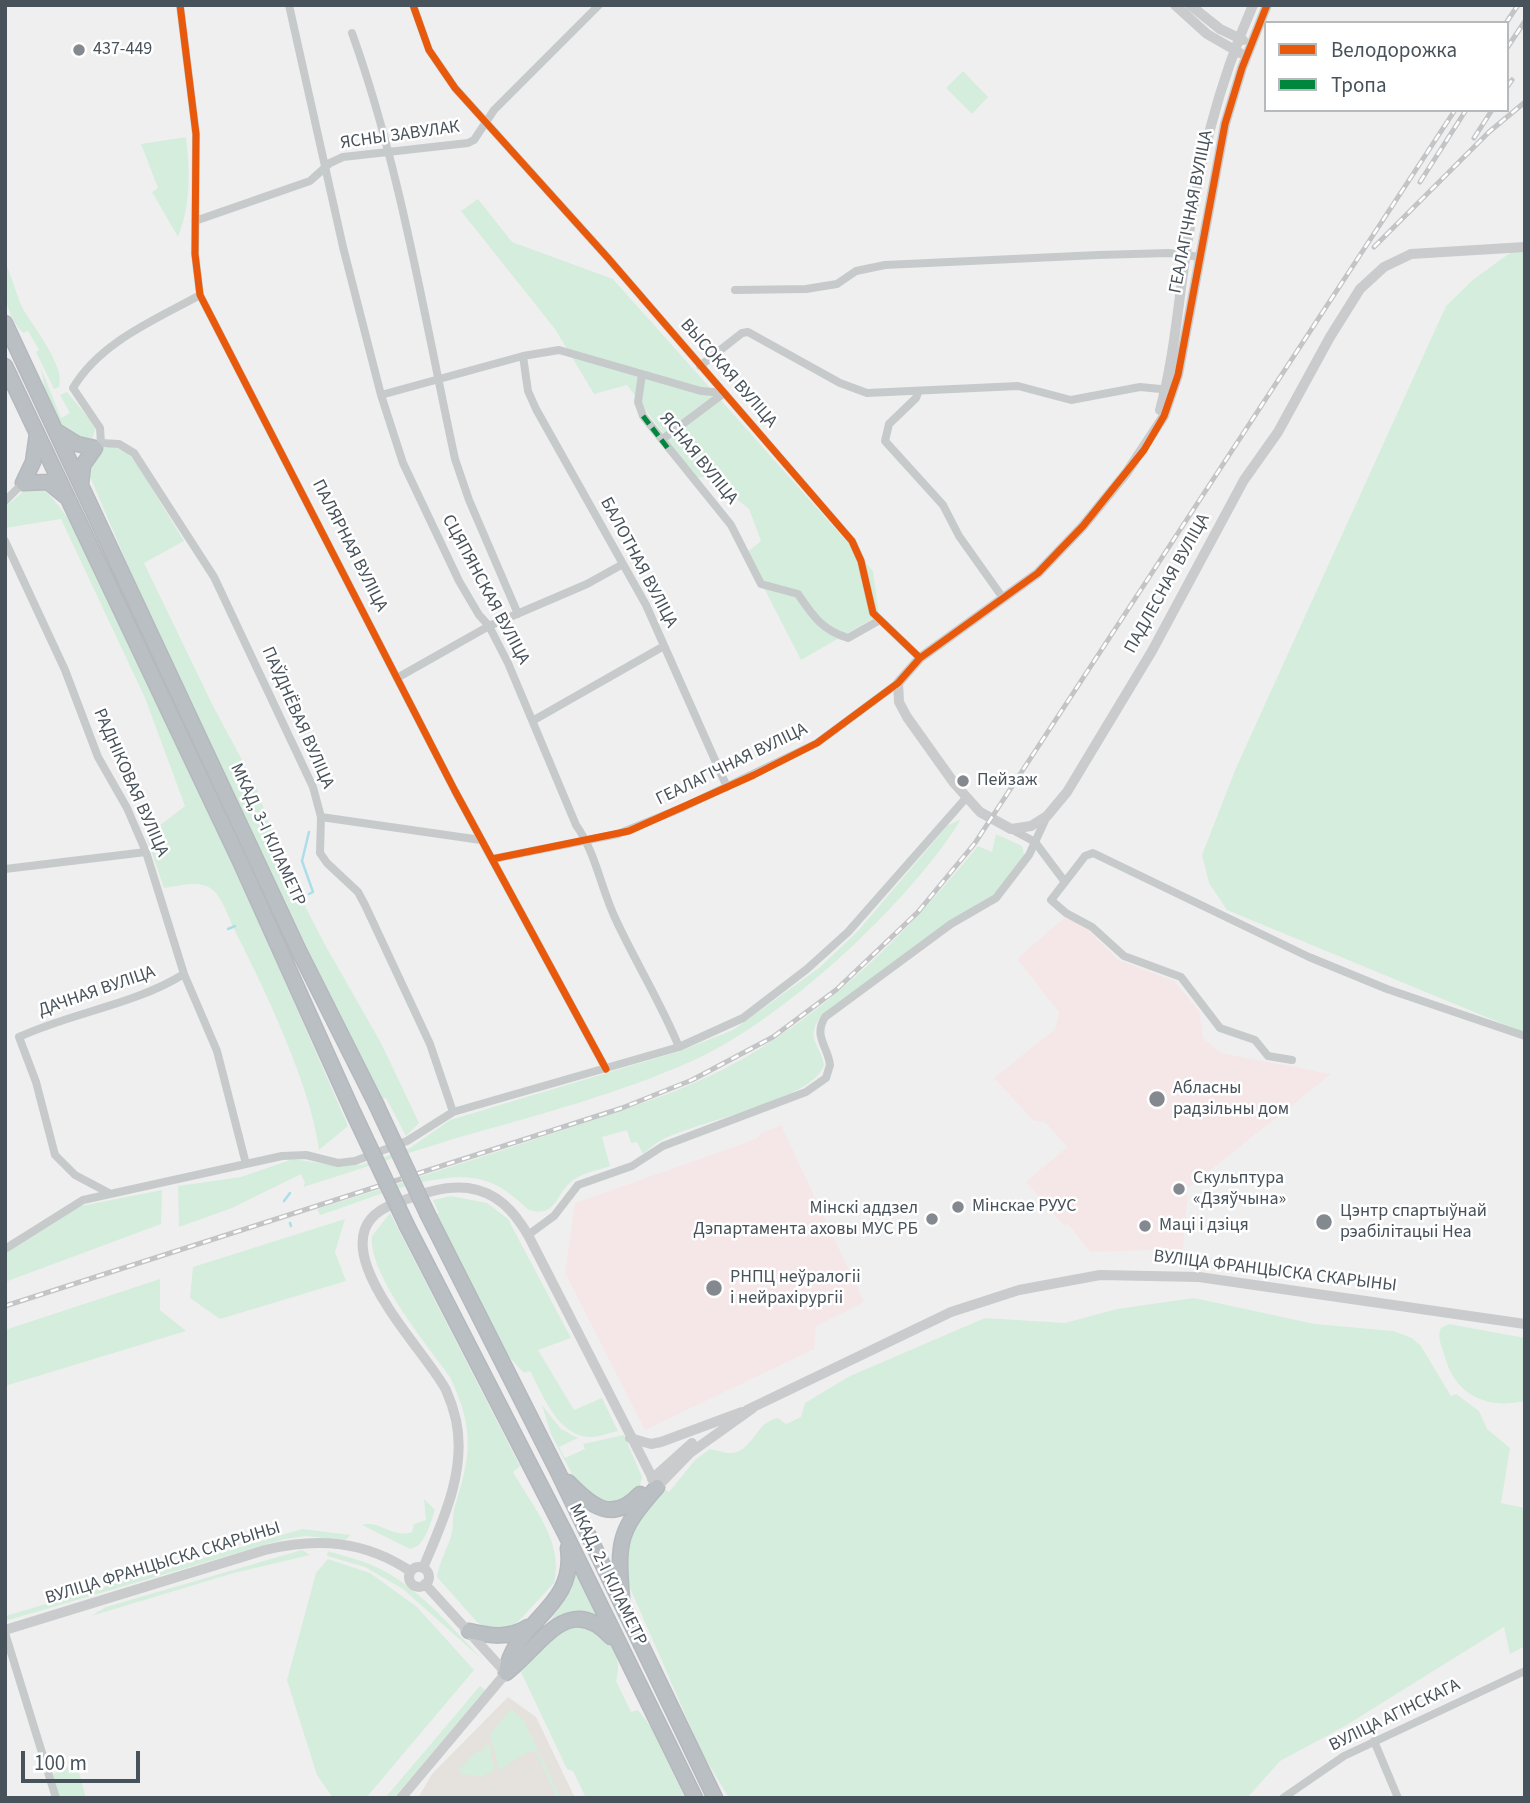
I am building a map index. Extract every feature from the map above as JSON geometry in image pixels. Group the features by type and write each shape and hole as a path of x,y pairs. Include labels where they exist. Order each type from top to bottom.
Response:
{"highway":[{"name":"МКАД, 3-І КІЛАМЕТР","path":"5,323 299,951 500,1361"},
{"name":"МКАД, 3-І КІЛАМЕТР","path":"5,366 240,861 407,1226 482,1370"},
{"path":"55,430 77,444 98,445"},
{"path":"37,432 33,462 23,483 48,482 70,500"},
{"path":"80,485 83,465 98,445"},
{"name":"МКАД, 2-І КІЛАМЕТР","path":"500,1361 558,1472 715,1798"},
{"name":"МКАД, 2-І КІЛАМЕТР","path":"482,1370 695,1798"},
{"path":"558,1472 586,1501 610,1510 632,1503 655,1483"},
{"path":"623,1606 620,1546 635,1512 655,1483"},
{"path":"506,1673 509,1656 555,1601 566,1581 570,1563 565,1533"},
{"path":"506,1673 556,1626 569,1619 583,1619 598,1624 627,1659"},
{"path":"469,1631 490,1636 513,1635 535,1623"}],"main road":[{"path":"1175,5 1206,34 1246,56"},
{"path":"1190,5 1220,29 1251,44"},
{"name":"ГЕАЛАГІЧНАЯ ВУЛІЦА","path":"1170,390 1185,255 1208,128 1234,50 1253,5"},
{"name":"ГЕАЛАГІЧНАЯ ВУЛІЦА","path":"898,683 920,658 1038,573 1083,526 1144,450 1157,427 1170,390 1200,257 1225,124 1246,56 1267,5"},
{"name":"ПАДЛЕСНАЯ ВУЛІЦА","path":"1011,830 1031,826 1047,816 1067,792 1146,662 1244,481 1278,432 1335,327 1360,289 1384,267 1405,256 1424,252 1525,247"},
{"path":"898,683 898,702 966,798 980,812 1011,830"},
{"path":"423,1568 443,1520 453,1486 458,1444 456,1421 446,1390 368,1272 362,1249 364,1234 374,1216 386,1206 455,1187 491,1195 513,1212 528,1235 655,1483"},
{"name":"ВУЛІЦА ФРАНЦЫСКА СКАРЫНЫ","path":"655,1483 699,1446 751,1409 951,1312 1001,1295 1100,1275 1156,1273 1209,1278 1525,1324"},
{"path":"630,1438 651,1444 661,1442 751,1409"},
{"name":"ВУЛІЦА ФРАНЦЫСКА СКАРЫНЫ","path":"5,1632 265,1550 309,1541 375,1551 411,1571"},
{"path":"423,1568 429,1577 425,1584 416,1587 411,1583 411,1571 423,1568"},
{"path":"401,1798 506,1673 425,1584"}],"street":[{"name":"ПАЛЯРНАЯ ВУЛІЦА","path":"180,5 196,134 198,169 195,221 200,295 481,840 606,1069"},
{"name":"СЦЯПЯНСКАЯ ВУЛІЦА","path":"289,5 324,169 381,395 416,493 467,597 489,626 534,720 576,825 586,838 616,920 662,1006 679,1047"},
{"name":"ВЫСОКАЯ ВУЛІЦА","path":"413,5 424,39 436,61 852,541 861,561 869,602 878,621 920,658"},
{"name":"ЯСНЫ ЗАВУЛАК","path":"195,221 310,181 343,157 468,143 488,122 494,110 599,5"},
{"path":"352,33 373,91 389,153 465,490 518,614"},
{"path":"735,290 806,289 837,284 856,271 885,265 1098,254 1200,257"},
{"path":"98,445 100,428 73,388 82,373 111,346 200,295"},
{"name":"ВЫСОКАЯ ВУЛІЦА","path":"700,366 742,333 748,332 857,391 881,395 1018,386 1071,400 1140,387 1170,390"},
{"path":"381,395 547,350 571,351 701,391 724,393"},
{"name":"БАЛОТНАЯ ВУЛІЦА","path":"523,356 527,391 623,564 664,646 727,787"},
{"name":"ЯСНАЯ ВУЛІЦА","path":"642,374 639,409 731,525 761,584 798,593 817,622 840,636 856,636 878,621"},
{"path":"664,438 724,393"},
{"path":"918,393 888,424 885,441 943,505 959,536 1003,597"},
{"name":"ПАЎДНЁВАЯ ВУЛІЦА","path":"98,445 119,444 134,453 176,522 203,557 308,776 321,817 320,853 358,892 365,905 435,1054 453,1112"},
{"path":"5,501 23,483"},
{"name":"РАДНІКОВАЯ ВУЛІЦА","path":"5,541 65,670 99,757 127,808 146,852 184,974 217,1051 246,1164"},
{"path":"397,678 489,626 587,584 623,564"},
{"path":"534,720 664,646"},
{"name":"ГЕАЛАГІЧНАЯ ВУЛІЦА","path":"492,859 629,831 817,743 898,683"},
{"path":"5,1249 72,1204 292,1155 338,1163 355,1161 407,1141 453,1112 679,1047 743,1018 807,969 859,920 966,798"},
{"path":"528,1235 554,1216 578,1185 641,1162 663,1146 776,1106 820,1084 830,1065 819,1036 825,1017 951,924 996,898 1016,876 1047,816"},
{"path":"321,817 481,840"},
{"path":"1011,830 1035,842 1065,882"},
{"path":"5,869 146,852"},
{"path":"1292,1060 1268,1056 1255,1040 1220,1028 1181,977 1124,956 1092,927 1066,913 1051,900 1085,856 1093,853 1310,957 1387,989 1525,1036"},
{"name":"ДАЧНАЯ ВУЛІЦА","path":"110,1194 75,1175 55,1155 36,1082 19,1037 65,1017 159,990 184,974"},
{"path":"5,1632 56,1798"},
{"name":"ВУЛІЦА АГІНСКАГА","path":"1283,1798 1318,1771 1374,1741 1525,1671"},
{"path":"1374,1741 1398,1798"}],"shaded area":[{"name":"Абласны радзільны дом","path":"1065,917 1081,923 1118,960 1174,981 1199,1011 1203,1038 1221,1053 1331,1074 1188,1188 1183,1249 1090,1252 1068,1224 1064,1226 1026,1182 1067,1147 1045,1122 1034,1121 994,1078 1055,1029 1059,1012 1017,959"},
{"name":"РНПЦ неўралогіі і нейрахірургіі","path":"781,1125 864,1302 816,1326 814,1349 645,1430 565,1273 575,1203 756,1139 761,1133"},
{"path":"508,1697 536,1717 575,1798 418,1798 432,1774"}],"green space":[{"path":"963,71 988,97 972,114 946,88"},
{"path":"186,137 188,188 178,237 152,192 158,188 141,144"},
{"path":"478,199 512,242 613,279 873,571 879,615 801,660 746,553 761,541 749,509 708,476 696,478 627,385 594,394 555,329 461,211"},
{"path":"1525,242 1525,1033 1227,910 1209,883 1202,855 1236,768 1446,306 1474,279"},
{"path":"5,262 23,309 58,369 59,387 54,389 36,352 39,350 28,331 23,333 12,317 6,300"},
{"path":"41,368 61,418 70,413 60,395 67,392 96,427 92,440 86,442 65,432 46,397"},
{"path":"112,446 128,453 137,464 184,541 144,563 212,704 256,786 281,859 324,943 381,1043 419,1123 406,1136 386,1098 379,1100 140,594 88,472 96,455"},
{"path":"40,486 70,522 98,572 247,897 348,1126 319,1150 307,1097 297,1068 260,981 221,901 215,892 204,885 164,888 146,836 185,806 145,698 61,519 5,528 5,507 25,490"},
{"path":"961,819 939,852 877,922 803,989 727,1043 664,1073 578,1103 303,1187 305,1183 301,1174 232,1208 179,1227 178,1186 241,1177 293,1159 338,1166 361,1165 410,1148 450,1120 680,1051 733,1030 819,968 858,931 947,826"},
{"path":"996,834 1022,846 1024,855 995,894 822,1015 814,1029 814,1035 824,1065 815,1078 799,1089 777,1100 677,1133 658,1142 643,1154 637,1142 631,1143 627,1130 602,1137 610,1166 576,1178 545,1211 529,1210 489,1182 451,1178 405,1187 320,1215 317,1209 623,1110 671,1093 739,1061 792,1027 850,981 904,930 978,846 992,852"},
{"path":"162,1190 161,1224 5,1282 5,1254 81,1206"},
{"path":"451,1196 487,1203 508,1219 571,1338 538,1350 574,1410 602,1398 618,1431 591,1437 569,1430 553,1413 530,1371 524,1373 508,1356 435,1214 439,1213 433,1200"},
{"path":"390,1213 520,1466 513,1472 551,1539 555,1553 554,1583 514,1626 495,1629 477,1622 437,1577 452,1533 454,1509 467,1458 467,1428 450,1377 401,1309 379,1270 373,1252 372,1236"},
{"path":"345,1219 335,1252 346,1281 220,1319 190,1298 193,1267"},
{"path":"160,1279 160,1310 186,1331 5,1386 5,1330"},
{"path":"1194,1298 1315,1324 1393,1331 1412,1338 1421,1346 1451,1396 1456,1394 1479,1411 1487,1429 1510,1448 1501,1503 1525,1508 1525,1646 1510,1654 1504,1627 1345,1726 1280,1761 1247,1798 729,1798 702,1753 627,1581 627,1538 660,1486 669,1492 695,1460 710,1449 736,1452 743,1449 770,1421 778,1418 786,1424 801,1417 805,1403 850,1376 985,1318 1065,1323 1117,1309"},
{"path":"1449,1324 1525,1338 1525,1401 1484,1401 1463,1389 1449,1368 1440,1341 1441,1328"},
{"path":"542,1405 561,1429 578,1438 559,1447 565,1458 585,1449 583,1444 624,1435 642,1477 638,1492 617,1506 582,1493 551,1434"},
{"path":"424,1499 435,1510 427,1533 415,1547 410,1549 362,1525 373,1525 398,1533 412,1532 414,1524 426,1520"},
{"path":"302,1529 351,1535 345,1540 306,1536 285,1539 5,1621 5,1616"},
{"path":"302,1550 310,1555 234,1573 91,1616 106,1607"},
{"path":"328,1551 371,1564 412,1589 484,1661 403,1589 365,1567 327,1556"},
{"path":"328,1559 370,1573 417,1607 474,1670 366,1798 333,1798 317,1775 287,1680 316,1573"},
{"path":"575,1573 598,1616 573,1615 555,1621 523,1652 561,1606"},
{"path":"583,1623 599,1633 611,1646 618,1662 616,1681 631,1712 638,1710 651,1727 685,1798 586,1798 573,1771 567,1769 521,1672 560,1626"},
{"path":"480,1686 485,1690 394,1798 385,1798"},
{"path":"511,1709 524,1721 561,1798 557,1798 536,1751 527,1752 499,1770 490,1734"},
{"path":"489,1743 494,1770 481,1777 461,1774 459,1770 476,1751 480,1753"},
{"path":"78,1763 84,1764 78,1769 86,1798 59,1798 53,1774"}],"waterway":[{"path":"309,832 302,861 313,892 309,894"},
{"path":"228,929 235,926"},
{"path":"284,1201 290,1193"}],"railway":[{"path":"1507,21 1518,5"},
{"path":"1509,45 1525,21"},
{"path":"1509,84 1512,80"},
{"path":"1374,247 1489,132 1525,102"},
{"path":"5,1306 622,1108 692,1080 773,1037 836,990 918,912 975,843 1454,112"},
{"path":"1420,182 1465,112"},
{"path":"1474,138 1491,112"}],"marked path":[{"path":"643,416 670,451"}],"cycle path":[{"path":"180,5 196,134 195,254 200,295 455,791 606,1069"},
{"path":"413,5 429,50 455,88 608,258 852,541 861,561 873,613 920,658"},
{"path":"492,859 629,831 754,775 817,743 898,683 920,658 1038,573 1083,526 1144,450 1164,416 1178,375 1225,124 1242,68 1267,5"}],"place":[{"name":"437-449","path":"79,50"},
{"name":"Пейзаж","path":"963,781"},
{"name":"Абласны радзільны дом","path":"1157,1099"},
{"name":"Скульптура «Дзяўчына»","path":"1179,1189"},
{"name":"Мінскае РУУС","path":"958,1207"},
{"name":"Мінскі аддзел Дэпартамента аховы МУС РБ","path":"932,1219"},
{"name":"Цэнтр спартыўнай рэабілітацыі Неа","path":"1324,1222"},
{"name":"Маці і дзіця","path":"1145,1226"},
{"name":"РНПЦ неўралогіі і нейрахірургіі","path":"714,1288"}]}
